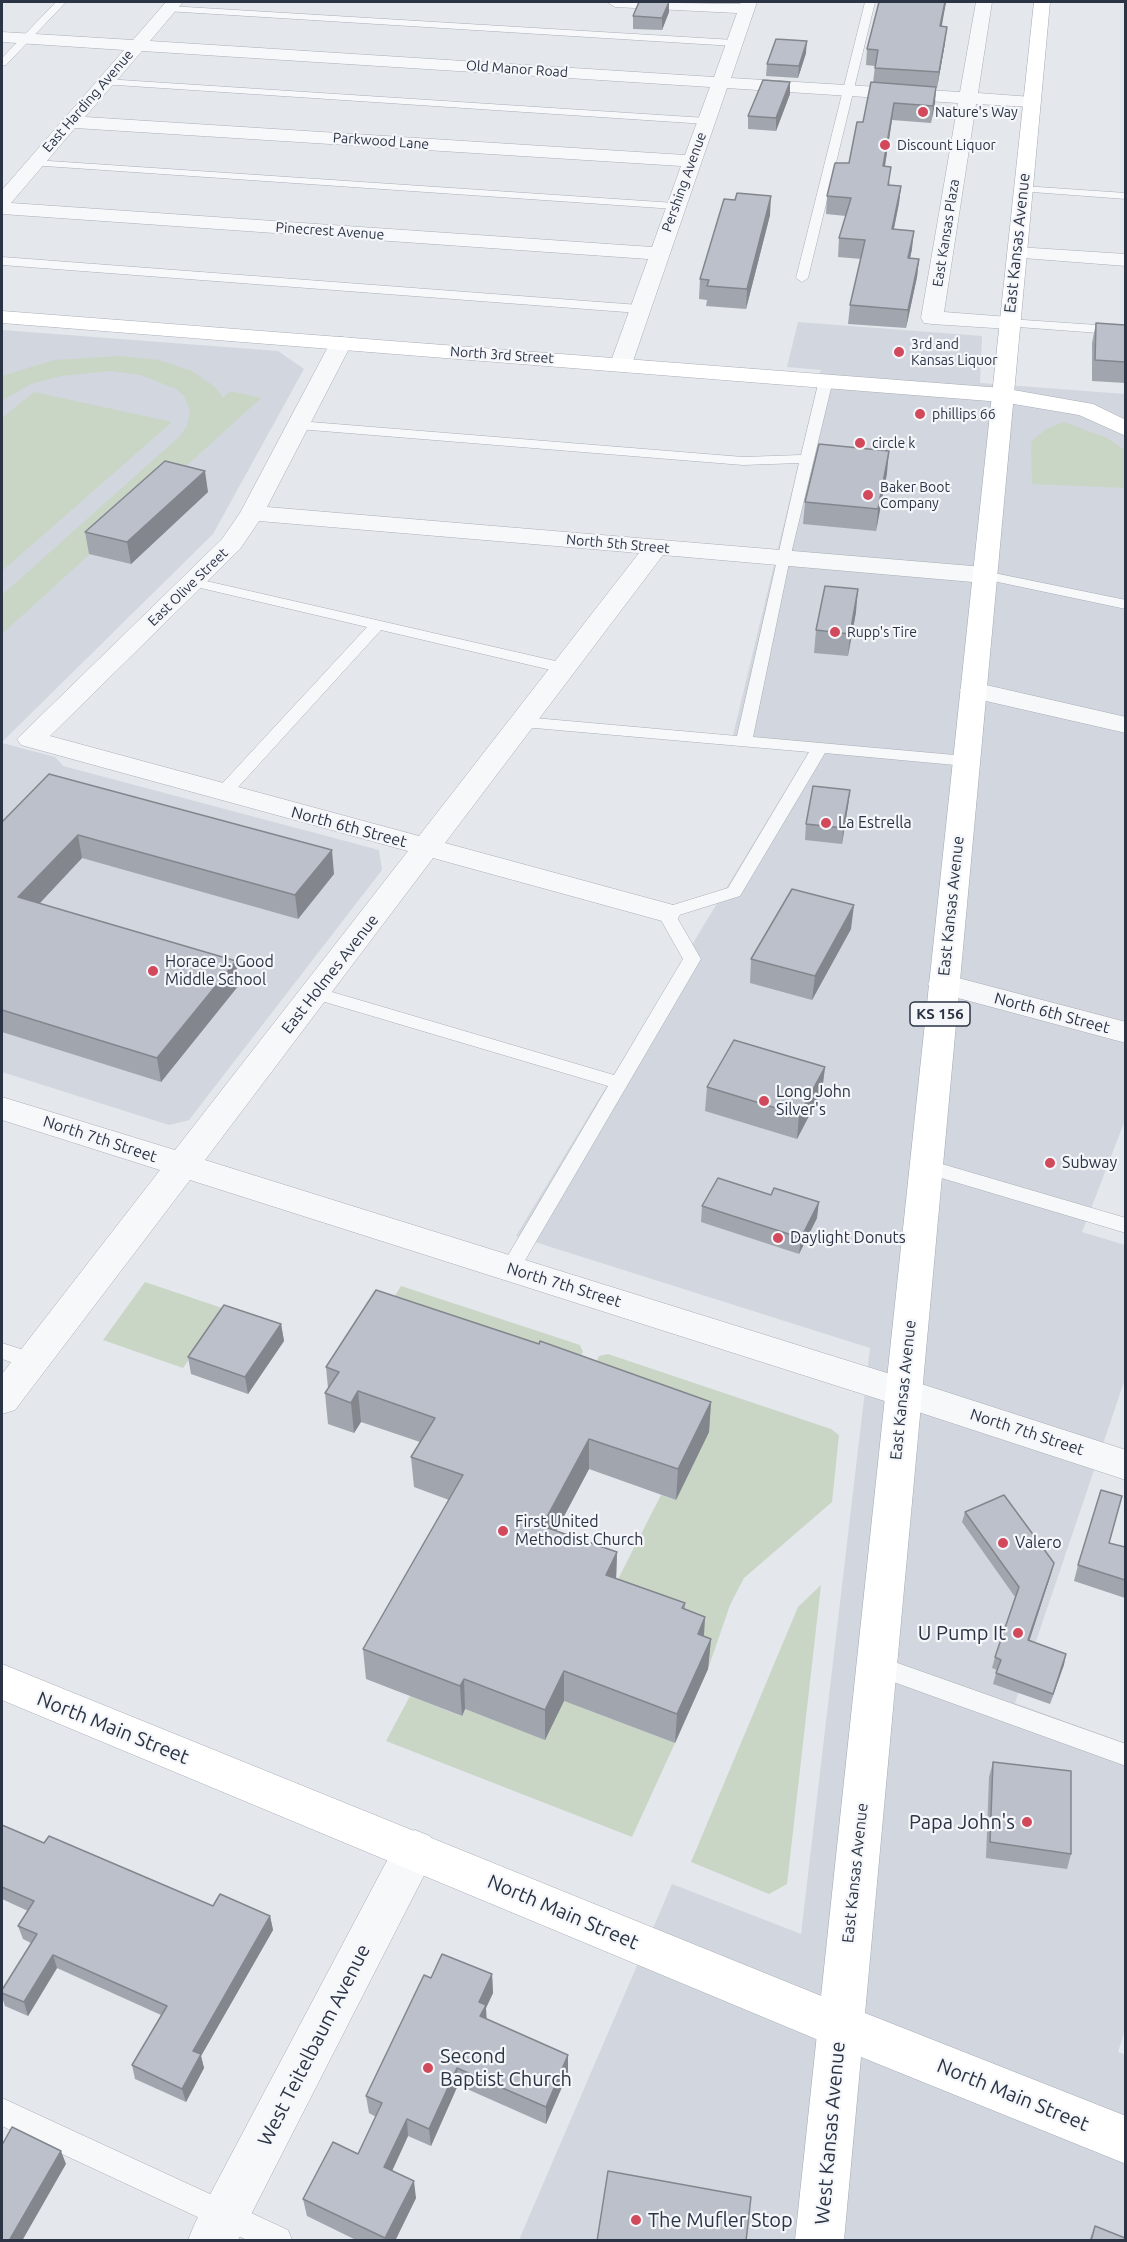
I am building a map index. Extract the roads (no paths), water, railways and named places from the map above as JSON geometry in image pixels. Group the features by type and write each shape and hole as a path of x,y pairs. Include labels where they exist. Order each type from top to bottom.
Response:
{"main road":[{"name":"East Kansas Avenue","path":"840,2026 1042,2"},
{"name":"North 3rd Street","path":"2,317 1002,394 1085,409 1125,429"},
{"name":"North Main Street","path":"2,1682 840,2026 1125,2140"},
{"name":"West Kansas Avenue","path":"819,2241 840,2026"}],"street":[{"path":"615,2 748,5"},
{"name":"East Kansas Plaza","path":"984,2 932,318 1009,323"},
{"name":"East Harding Avenue","path":"2,201 172,5"},
{"name":"Pershing Avenue","path":"621,364 748,5"},
{"name":"Old Manor Road","path":"2,37 1032,102"},
{"name":"Parkwood Lane","path":"70,122 691,161"},
{"name":"Pinecrest Avenue","path":"2,208 658,255"},
{"path":"1017,253 1125,260"},
{"name":"East Olive Street","path":"32,739 231,544 252,513 341,343"},
{"name":"North 5th Street","path":"252,513 984,575"},
{"name":"East Holmes Avenue","path":"2,1400 657,547"},
{"path":"973,690 1125,725"},
{"name":"North 6th Street","path":"32,739 666,913"},
{"name":"North 6th Street","path":"943,984 1125,1033"},
{"name":"North 7th Street","path":"2,1108 1125,1464"},
{"name":"West Teitelbaum Avenue","path":"219,2228 415,1850"}],"lane":[{"path":"2,63 61,2"},
{"path":"802,278 870,2"},
{"path":"172,5 734,43"},
{"path":"105,82 706,121"},
{"path":"34,163 675,206"},
{"path":"1023,189 1125,196"},
{"path":"2,261 639,309"},
{"path":"1009,323 1125,331"},
{"path":"744,742 783,558 826,380"},
{"path":"298,425 743,461 807,459"},
{"path":"984,575 1125,605"},
{"path":"193,582 564,669"},
{"path":"224,792 377,625"},
{"path":"523,722 966,761"},
{"path":"510,1269 692,959 666,913 734,892 820,748"},
{"path":"315,993 619,1083"},
{"path":"925,1166 1125,1226"},
{"path":"2,1351 31,1361"},
{"path":"875,1665 1125,1755"},
{"path":"2,2112 219,2228 278,2241"}],"place":[{"name":"Nature's Way","path":"923,112"},
{"name":"Discount Liquor","path":"885,145"},
{"name":"3rd and Kansas Liquor","path":"899,352"},
{"name":"phillips 66","path":"920,414"},
{"name":"circle k","path":"860,443"},
{"name":"Baker Boot Company","path":"868,495"},
{"name":"Rupp's Tire","path":"835,632"},
{"name":"La Estrella","path":"826,823"},
{"name":"Horace J. Good Middle School","path":"153,971"},
{"name":"Long John Silver's","path":"764,1101"},
{"name":"Subway","path":"1050,1163"},
{"name":"Daylight Donuts","path":"778,1238"},
{"name":"First United Methodist Church","path":"503,1531"},
{"name":"Valero","path":"1003,1543"},
{"name":"U Pump It","path":"1018,1633"},
{"name":"Papa John's","path":"1027,1822"},
{"name":"Second Baptist Church","path":"428,2068"},
{"name":"The Mufler Stop","path":"636,2220"}]}
